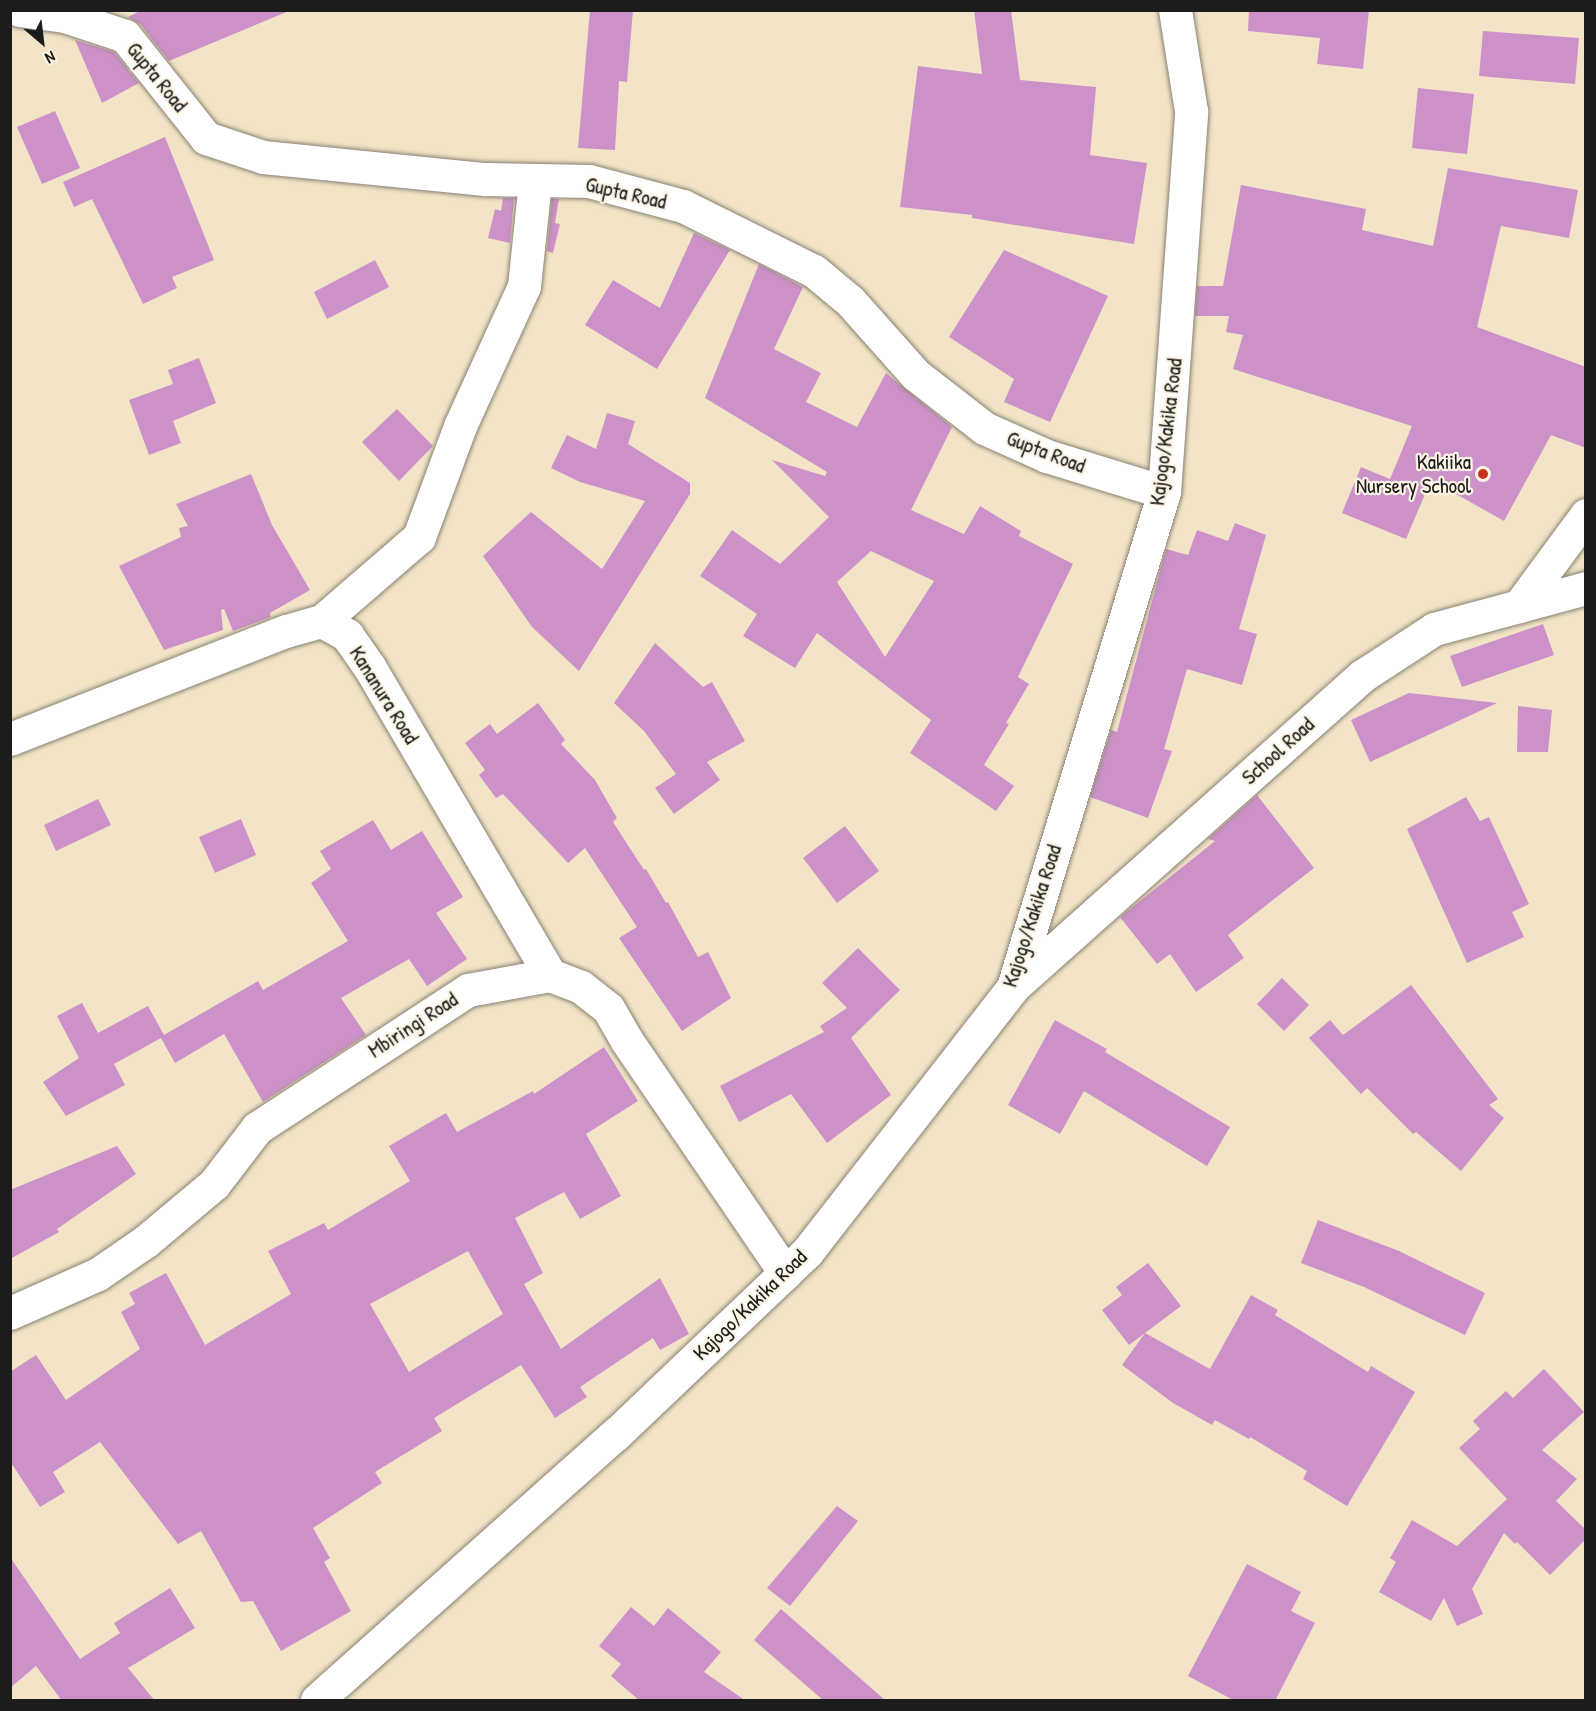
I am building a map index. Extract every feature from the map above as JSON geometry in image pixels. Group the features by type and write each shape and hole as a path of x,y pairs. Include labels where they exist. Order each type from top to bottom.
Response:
{"street":[{"name":"Gupta Road","path":"19,10 65,16 124,36 206,138 263,157 485,179 589,182 683,206 814,271 850,300 916,375 984,428 1047,456 1164,492"},
{"name":"Kajogo/Kakika Road","path":"317,1701 616,1434 807,1252 1013,987 1164,492 1191,111 1175,10"},
{"path":"10,740 286,631 322,621 419,537 460,426 524,286 535,181"},
{"path":"1519,606 1586,515"},
{"name":"School Road","path":"1013,987 1362,676 1434,629 1586,588"},
{"name":"Kananura Road","path":"322,621 348,635 370,668 550,975"},
{"path":"550,975 581,987 608,1008 633,1051 785,1273"},
{"name":"Mbiringi Road","path":"10,1312 98,1274 146,1242 214,1184 257,1128 440,1007 468,990 550,975"}],"building":[{"path":"142,10 289,11 169,61 140,24 128,17"},
{"path":"590,10 633,10 627,82 619,81 615,150 578,148"},
{"path":"974,10 1011,10 1020,80 1096,87 1090,155 1147,163 1134,244 972,218 972,215 900,207 918,66 982,74"},
{"path":"1249,10 1369,10 1363,69 1317,64 1320,38 1248,31"},
{"path":"1483,31 1579,38 1575,84 1479,76"},
{"path":"75,40 114,52 139,83 102,103"},
{"path":"1418,88 1474,94 1467,154 1412,148"},
{"path":"55,111 80,168 42,184 17,127"},
{"path":"165,137 214,260 172,277 177,288 143,304 92,199 74,207 63,182"},
{"path":"1448,168 1578,190 1569,238 1501,226 1477,327 1586,367 1586,448 1551,435 1504,521 1431,480 1406,539 1342,513 1361,467 1390,479 1412,426 1233,369 1243,335 1226,332 1229,316 1195,316 1197,286 1223,286 1241,185 1366,209 1362,230 1433,246"},
{"path":"503,198 514,198 510,243 488,238 495,209 501,211"},
{"path":"552,199 559,199 555,223 560,224 553,253 547,251"},
{"path":"694,233 730,250 657,369 585,325 613,280 660,308"},
{"path":"1004,250 1108,296 1050,422 1004,402 1014,379 949,337"},
{"path":"375,260 389,287 327,319 314,292"},
{"path":"759,264 803,287 774,349 821,373 806,402 857,427 886,373 952,427 911,510 964,534 980,506 1021,531 1019,536 1073,564 1018,677 1029,684 1006,723 1009,724 984,765 1014,786 996,811 910,753 931,720 817,633 795,668 743,636 757,614 700,576 732,530 780,564 829,517 772,460 825,476 827,472 705,398","holes":["871,551 934,581 885,657 837,582"]},
{"path":"199,358 216,403 173,421 181,443 149,455 129,400 173,384 168,370"},
{"path":"397,409 433,446 399,481 362,442"},
{"path":"607,413 635,421 628,444 690,483 690,494 579,671 532,627 483,556 531,512 602,569 645,501 580,482 551,468 567,435 596,449"},
{"path":"251,474 272,525 310,590 270,613 271,617 233,631 224,609 221,610 223,630 164,650 119,566 181,537 179,528 188,526 176,504"},
{"path":"1235,523 1266,535 1239,629 1257,634 1242,685 1187,669 1164,749 1172,751 1148,818 1090,797 1111,730 1117,732 1166,549 1188,555 1197,530 1228,541"},
{"path":"1543,624 1554,655 1462,687 1450,656"},
{"path":"655,643 703,687 712,682 745,741 707,762 720,780 674,814 655,788 676,774 644,731 614,703"},
{"path":"1409,693 1497,703 1370,762 1351,720"},
{"path":"538,703 565,740 561,744 595,780 617,818 613,822 644,870 646,869 666,903 668,902 698,957 708,952 731,998 682,1031 619,938 637,927 585,848 568,863 503,794 496,798 479,775 485,770 465,743 490,724 497,734"},
{"path":"1518,706 1552,710 1548,752 1517,752"},
{"path":"1257,795 1314,868 1228,935 1244,958 1196,992 1170,954 1157,964 1120,917 1215,841 1208,839"},
{"path":"1466,797 1480,821 1489,817 1529,904 1512,912 1524,937 1467,963 1407,829"},
{"path":"98,799 111,825 56,851 44,825"},
{"path":"241,819 256,855 215,873 199,837"},
{"path":"373,820 391,850 422,831 463,897 436,913 467,959 427,986 409,959 341,998 366,1035 263,1102 224,1034 175,1063 161,1038 114,1064 125,1085 66,1116 43,1082 79,1058 57,1016 82,1003 98,1033 148,1006 164,1035 258,981 263,990 348,941 311,883 331,869 320,851"},
{"path":"845,826 879,871 837,903 803,858"},
{"path":"858,948 900,990 851,1038 891,1095 827,1143 791,1094 739,1122 720,1086 824,1032 820,1026 847,1008 822,983"},
{"path":"1282,978 1309,1005 1284,1031 1257,1004"},
{"path":"1411,985 1498,1099 1489,1105 1504,1118 1461,1171 1416,1132 1413,1134 1367,1088 1361,1094 1309,1038 1330,1020 1343,1035"},
{"path":"1055,1020 1107,1049 1105,1052 1230,1127 1207,1166 1084,1091 1060,1134 1008,1105"},
{"path":"604,1047 638,1101 586,1134 621,1196 580,1219 564,1192 515,1218 543,1273 524,1284 561,1349 660,1278 689,1334 660,1350 653,1338 580,1387 587,1397 555,1418 521,1365 434,1418 442,1431 375,1472 382,1483 313,1528 330,1558 324,1562 351,1611 281,1651 253,1601 241,1602 201,1531 178,1544 100,1442 53,1472 65,1492 40,1507 10,1461 10,1372 36,1355 66,1400 140,1349 121,1312 135,1304 129,1293 166,1273 205,1345 291,1294 268,1251 324,1223 328,1230 410,1181 389,1146 446,1113 457,1132 533,1091 534,1094","holes":["468,1251 503,1314 409,1372 370,1304"]},
{"path":"117,1146 136,1174 57,1229 59,1232 10,1259 10,1190"},
{"path":"1318,1220 1399,1251 1485,1293 1465,1335 1364,1287 1301,1263"},
{"path":"1148,1263 1181,1306 1129,1345 1102,1310 1122,1295 1116,1287"},
{"path":"1251,1295 1278,1310 1275,1315 1368,1372 1371,1366 1415,1392 1347,1506 1303,1479 1307,1471 1250,1437 1249,1439 1215,1420 1212,1425 1173,1403 1122,1365 1145,1333 1210,1369"},
{"path":"1544,1369 1584,1412 1542,1450 1577,1479 1556,1501 1586,1530 1586,1539 1550,1575 1517,1542 1515,1544 1504,1533 1472,1589 1483,1614 1457,1626 1444,1598 1431,1621 1379,1592 1396,1562 1390,1558 1412,1520 1457,1546 1507,1499 1459,1448 1480,1429 1473,1421 1506,1391 1513,1398"},
{"path":"837,1506 858,1521 790,1606 767,1588"},
{"path":"10,1557 80,1659 120,1633 114,1623 170,1588 195,1628 128,1668 155,1701 62,1701 36,1666 10,1688"},
{"path":"1247,1564 1301,1592 1291,1611 1315,1623 1275,1701 1235,1701 1188,1676"},
{"path":"631,1607 654,1626 668,1608 721,1652 704,1672 746,1701 640,1701 611,1676 621,1664 599,1646"},
{"path":"781,1609 886,1701 824,1701 754,1640"}],"place":[{"name":"Kakiika Nursery School","path":"1483,474"}]}
